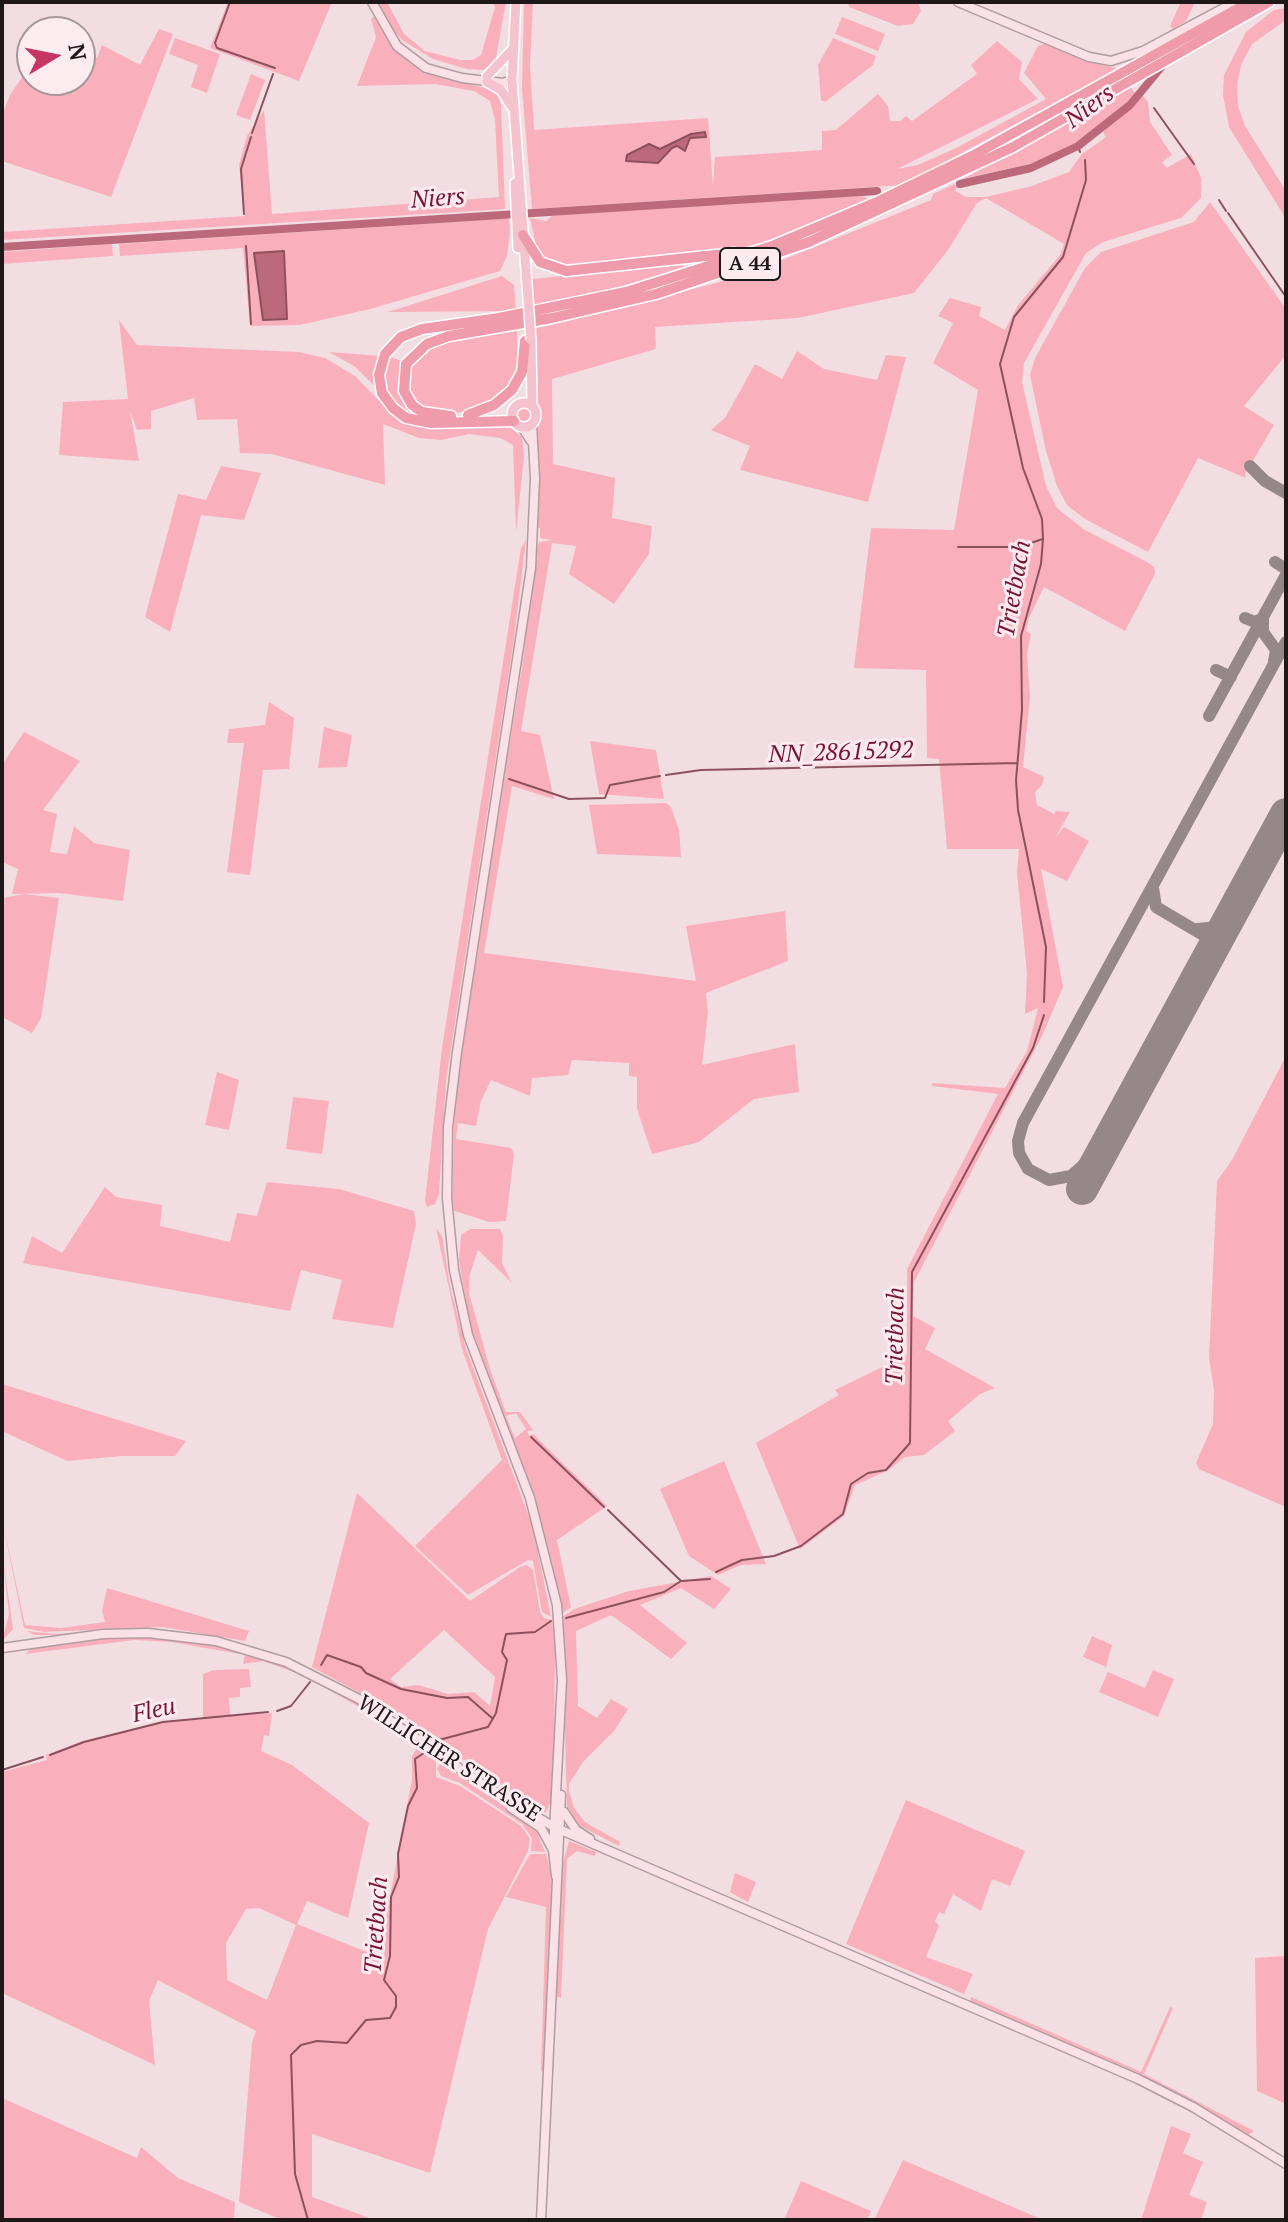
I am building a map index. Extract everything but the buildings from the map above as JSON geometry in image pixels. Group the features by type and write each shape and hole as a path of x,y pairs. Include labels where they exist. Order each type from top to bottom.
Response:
{"highway":[{"name":"A 44","path":"468,415 427,414 412,405 404,391 403,374 411,356 427,344 449,336 629,301 785,252 908,199 1013,147 1250,2"},
{"name":"A 44","path":"520,421 431,423 400,414 385,399 379,380 382,360 396,341 427,327 513,315 626,292 772,246 921,181 1269,2"},
{"path":"521,231 540,262 566,271 683,261 772,246"},
{"path":"468,415 491,407 510,393 522,372 528,341"},
{"path":"468,415 520,421"}],"main road":[{"path":"372,2 384,29 412,59 440,74 512,80"},
{"path":"516,2 512,80 528,341 528,404 520,421"},
{"path":"961,3 1100,60 1130,56 1235,2"},
{"path":"484,79 513,48"},
{"path":"513,48 518,80 513,97"},
{"path":"484,79 501,90 514,112"},
{"path":"520,421 536,415 528,404"},
{"path":"520,421 534,449 533,550 457,1052 448,1127 447,1190 454,1270 468,1335 530,1498 557,1605 560,1629 560,1775 541,2220"},
{"name":"WILLICHER STRASSE","path":"2,1648 103,1634 148,1633 207,1640 297,1666 346,1691 500,1796 558,1829 1158,2089 1286,2164"},
{"path":"556,1876 553,1850 562,1809 560,1775"},
{"path":"500,1796 541,1828 553,1850"},
{"path":"562,1809 576,1830 615,1854"}],"shaded area":[{"path":"228,2 332,2 299,81 210,48"},
{"path":"379,2 387,2 404,34 425,51 473,60 481,55 495,7 492,2 506,2 495,63 484,70 467,69 433,59 402,40 390,27"},
{"path":"524,2 533,2 530,65 534,130 708,118 713,187 715,157 822,150 822,131 836,130 878,94 888,106 890,121 900,121 906,116 912,121 977,74 971,65 997,41 1022,62 1019,79 1038,99 897,169 918,165 958,147 1046,99 1024,73 1038,46 1044,44 1089,62 1118,69 902,185 532,209 522,89","holes":["691,134 705,137 690,138 681,148 672,148 663,160 647,164 640,161"]},
{"path":"848,2 918,2 921,11 913,24 898,26 849,7"},
{"path":"1181,2 1195,2 1186,21 1173,29 1170,26"},
{"path":"1286,8 1286,20 1252,44 1241,65 1237,86 1238,106 1245,126 1286,191 1286,219 1229,127 1223,95 1224,75 1246,32 1274,10"},
{"path":"374,17 394,48 423,73 497,91 501,105 505,209 2,240 2,232 245,216 239,165 247,136 264,110 272,214 499,197 495,120 490,101 474,91 435,84 357,86 376,37 371,19"},
{"path":"842,17 885,34 878,51 835,34"},
{"path":"159,29 173,34 111,197 2,161 2,115 16,86 16,96 96,96 96,58 102,45 140,65"},
{"path":"175,38 220,54 207,93 191,87 198,65 169,54"},
{"path":"833,38 876,56 873,65 825,102 821,100 818,65"},
{"path":"251,74 265,80 250,120 236,115"},
{"path":"1131,87 1137,96 1078,142 1034,163 963,179"},
{"path":"1142,95 1148,102 1150,122 1172,155 1162,162 1167,168 1191,154 1201,178 1201,198 1181,218 1103,242 1086,253 1024,363 1022,382 1046,486 1057,508 1083,529 1147,562 1154,567 1155,574 1125,631 1044,587 1029,618 1026,631 1031,634 1027,654 1030,697 1023,767 1044,777 1042,785 1035,792 1037,805 1054,814 1056,811 1070,812 1055,838 1064,827 1089,841 1067,881 1041,869 1063,987 1042,1036 914,1282 913,1316 935,1328 925,1349 995,1388 980,1394 948,1421 955,1431 924,1455 905,1457 887,1471 855,1485 844,1516 800,1549 756,1443 839,1395 835,1390 907,1355 907,1269 998,1094 932,1086 932,1083 1005,1088 1027,1051 1038,1008 1025,1014 1027,973 1017,873 1019,849 947,849 939,759 927,758 926,670 854,668 871,528 954,530 978,390 933,363 953,323 938,316 950,298 981,307 979,316 1005,330 1018,305 1060,255 1064,244 986,198 977,203 948,250 914,293 798,318 655,327 656,349 552,379 553,464 615,478 612,518 652,526 649,554 614,604 569,574 576,546 552,543 521,731 540,735 554,799 512,786 484,953 696,981 686,926 785,911 788,961 706,993 708,1012 702,1065 795,1044 799,1092 754,1099 699,1142 652,1154 637,1109 637,1077 629,1076 629,1063 572,1060 568,1075 532,1078 530,1096 491,1080 481,1101 476,1126 458,1123 456,1139 511,1148 514,1154 506,1221 489,1222 452,1210 455,1086 523,661 536,551 539,542 552,540 540,538 540,528 537,527 534,329 740,277 931,200 933,194 954,184 958,187 955,191 966,197 986,197 1032,186 1069,172 1082,154 1106,137 1103,132"},
{"path":"705,132 706,137 690,138 685,151 677,146 672,148 658,163 626,161 627,155 649,144 660,149 691,134"},
{"path":"861,196 871,200 761,243 726,252 562,268 547,263 538,254 530,218 546,221 553,215"},
{"path":"1210,202 1286,309 1286,355 1244,406 1274,425 1245,474 1246,478 1198,458 1148,552 1085,519 1067,505 1057,486 1046,451 1030,375 1035,358 1085,268 1101,252 1194,222"},
{"path":"509,219 507,256 500,271 370,309 300,325 250,326 243,248 120,256 119,244"},
{"path":"112,244 113,256 2,264 2,252"},
{"path":"284,251 287,319 263,320 254,253"},
{"path":"679,265 696,268 532,308 532,279"},
{"path":"502,276 514,285 516,311 388,312"},
{"path":"119,320 137,345 299,352 325,358 355,376 389,411 405,421 425,427 507,425 522,437 524,457 516,532 513,445 500,438 469,434 441,440 419,438 383,424 385,485 272,454 240,453 237,419 197,420 194,398 151,411 151,429 137,430 130,411 139,461 59,455 63,402 128,399"},
{"path":"517,330 517,368 499,399 471,411 454,413 420,407 409,395 408,367 413,357 440,342"},
{"path":"797,351 824,369 877,380 886,355 906,357 868,502 740,470 750,446 711,430 725,418 755,364 782,379"},
{"path":"329,352 380,356 375,386 354,366"},
{"path":"390,357 402,361 400,377 414,417 396,405 387,393 384,376"},
{"path":"520,406 528,406 533,415 531,422 520,424 515,419 515,411"},
{"path":"221,466 261,473 244,520 201,515 170,632 145,617 178,494 206,500"},
{"path":"526,540 513,646 446,1081 439,1194 435,1204 427,1207 425,1201 442,1048 521,548"},
{"path":"269,702 294,718 289,769 263,770 250,875 227,872 244,743 227,743 229,729 265,725"},
{"path":"324,727 352,735 347,767 318,768"},
{"path":"24,732 80,761 43,810 57,814 50,852 67,854 74,826 94,843 130,850 123,901 59,893 12,894 18,869 2,862 2,765"},
{"path":"590,741 656,750 664,799 599,794"},
{"path":"666,803 671,807 679,830 681,857 597,854 589,805"},
{"path":"24,894 59,898 41,1018 32,1033 2,1017 2,898"},
{"path":"1286,1056 1286,1507 1199,1469 1196,1463 1213,1424 1214,1390 1209,1358 1217,1181 1232,1160"},
{"path":"217,1072 239,1080 229,1130 205,1125"},
{"path":"293,1097 329,1101 322,1154 286,1149"},
{"path":"267,1182 339,1189 414,1211 416,1224 393,1328 332,1319 342,1280 301,1270 290,1311 23,1263 32,1236 62,1253 105,1187 116,1197 162,1205 160,1226 230,1242 237,1213 257,1216"},
{"path":"436,1228 442,1236 450,1286 466,1349 533,1527 551,1617 542,1612 533,1561 528,1560 468,1595 415,1546 502,1460 462,1349"},
{"path":"470,1229 500,1229 503,1236 502,1263 512,1283 478,1250 469,1277 469,1293 490,1369 506,1412 520,1412 533,1430 527,1431 529,1436 533,1434 607,1506 557,1540 571,1607 562,1614 539,1515 471,1330 459,1261 461,1235","holes":["516,1413 526,1429 515,1438 506,1416"]},
{"path":"2,1384 186,1441 175,1456 122,1456 67,1461 2,1431"},
{"path":"724,1461 766,1564 741,1565 718,1575 689,1556 660,1489"},
{"path":"357,1493 470,1601 527,1565 533,1570 540,1612 544,1618 552,1620 555,1646 554,1761 551,1801 546,1813 362,1694 312,1667","holes":["444,1630 495,1677 490,1706 474,1692 448,1694 418,1685 401,1687 390,1679"]},
{"path":"2,1518 25,1625 61,1628 105,1622 102,1611 107,1588 249,1631 245,1641 163,1627 45,1632 24,1628"},
{"path":"2,1551 13,1629 2,1641 9,1614"},
{"path":"711,1576 731,1589 714,1609 681,1588 640,1605 687,1643 671,1659 611,1615 576,1631 578,1706 597,1718 611,1699 628,1709 614,1731 583,1762 569,1784 569,1791 574,1808 585,1822 620,1842 619,1846 572,1822 567,1809 562,1617 574,1609 629,1591"},
{"path":"144,1628 187,1632 242,1643 157,1630 56,1635 34,1635 27,1631 54,1634"},
{"path":"155,1636 222,1646 240,1654 171,1642 134,1640 25,1654 32,1648 92,1639"},
{"path":"1092,1636 1112,1645 1106,1667 1083,1657"},
{"path":"245,1653 306,1674 357,1703 436,1758 436,1777 460,1786 521,1826 530,1839 528,1851 488,1929 430,2173 312,2134 312,2197 375,2220 282,2220 239,2202 252,2043 256,2031 158,1980 149,2001 155,2065 2,1993 2,1772 47,1760 46,1755 82,1741 164,1721 203,1718 203,1674 214,1670 249,1669 251,1687 240,1688 240,1697 229,1698 230,1716 272,1713 269,1736 264,1735 261,1751 292,1765 369,1823 348,1918 307,1901 297,1924 384,1959 386,1918 412,1779 412,1756 417,1748 354,1704 302,1675 263,1661 243,1664","holes":["259,1908 296,1925 267,2000 227,1980 226,1943 246,1909"]},
{"path":"1153,1670 1174,1679 1158,1717 1099,1692 1108,1672 1145,1688"},
{"path":"440,1764 447,1764 471,1784 536,1826 542,1832 538,1835 545,1852 531,1851 532,1838 522,1824 460,1783 441,1776 437,1768"},
{"path":"906,1800 1025,1851 1010,1886 992,1879 981,1911 953,1894 944,1914 939,1912 935,1921 939,1926 926,1957 973,1974 964,1994 846,1944"},
{"path":"569,1841 596,1852 595,1856 577,1851 567,1859 561,1998 555,1996 562,1866"},
{"path":"530,1854 546,1854 552,1877 544,2072 541,2071 546,1907 506,1897"},
{"path":"735,1873 756,1882 748,1902 730,1892"},
{"path":"1286,1956 1286,2104 1257,2091 1255,1958"},
{"path":"971,1997 1141,2072 1170,2007 1173,2008 1144,2074 1138,2077 970,2002"},
{"path":"1144,2074 1254,2131 1247,2136 1143,2079"},
{"path":"2,2098 137,2158 141,2147 178,2178 235,2202 234,2220 2,2220"},
{"path":"1171,2126 1191,2134 1183,2153 1203,2162 1189,2195 1207,2202 1201,2220 1141,2220"},
{"path":"903,2160 1043,2220 874,2220"},
{"path":"801,2181 871,2211 867,2220 784,2220"}],"waterway":[{"path":"230,2 215,43 217,48 275,68"},
{"name":"Trietbach","path":"960,184 1031,168 1078,146 1130,105 1168,59"},
{"path":"252,133 273,74"},
{"path":"1154,108 1194,164"},
{"path":"244,214 241,169 251,137"},
{"name":"Trietbach","path":"1078,146 1080,152"},
{"name":"Trietbach","path":"1044,1002 1046,947 1018,810 1016,780 1022,710 1021,636 1041,564 1042,519 1023,468 1000,364 1014,317 1063,257 1086,180 1085,160"},
{"name":"Niers","path":"2,247 877,191"},
{"path":"1219,200 1226,211"},
{"path":"1228,213 1286,297"},
{"path":"246,246 251,324"},
{"path":"958,547 1018,547 1043,539"},
{"name":"NN_28615292","path":"666,775 701,770 1017,763"},
{"name":"NN_28615292","path":"509,779 569,799 605,798 610,785 660,776"},
{"name":"Trietbach","path":"716,1572 742,1560 774,1556 801,1546 843,1514 851,1484 868,1473 886,1470 910,1443 912,1272 1033,1048 1044,1015"},
{"path":"531,1437 604,1507"},
{"path":"608,1510 681,1581"},
{"name":"Trietbach","path":"566,1618 664,1592 681,1581 710,1579"},
{"name":"Trietbach","path":"435,1741 488,1727 496,1713 507,1660 502,1652 506,1634 535,1632 551,1621"},
{"name":"Fleu","path":"321,1665 327,1655 361,1667 366,1673 401,1689 447,1698 468,1697 492,1718"},
{"name":"Fleu","path":"277,1711 291,1706 310,1682"},
{"name":"Fleu","path":"50,1755 84,1742 163,1722 268,1712"},
{"name":"Trietbach","path":"308,2220 295,2174 291,2055 301,2045 317,2041 347,2043 366,2020 390,2018 396,2007 396,1996 384,1980 390,1956 391,1897 399,1877 398,1854 408,1806 417,1788 415,1759 427,1751"},
{"name":"Fleu","path":"2,1770 43,1757"}],"taxiway":[{"path":"1250,466 1265,481 1286,493"},
{"path":"1275,562 1286,569"},
{"path":"1209,716 1286,575"},
{"path":"1245,618 1255,622 1263,618 1263,632 1276,650 1274,661"},
{"path":"1106,1145 1071,1176 1049,1180 1028,1169 1019,1153 1018,1141 1023,1123 1286,642"},
{"path":"1216,670 1231,677"},
{"path":"1153,888 1156,907 1205,936 1210,945 1208,958"},
{"path":"1197,929 1219,927 1232,914"}],"runway":[{"path":"1082,1189 1286,814"}]}
